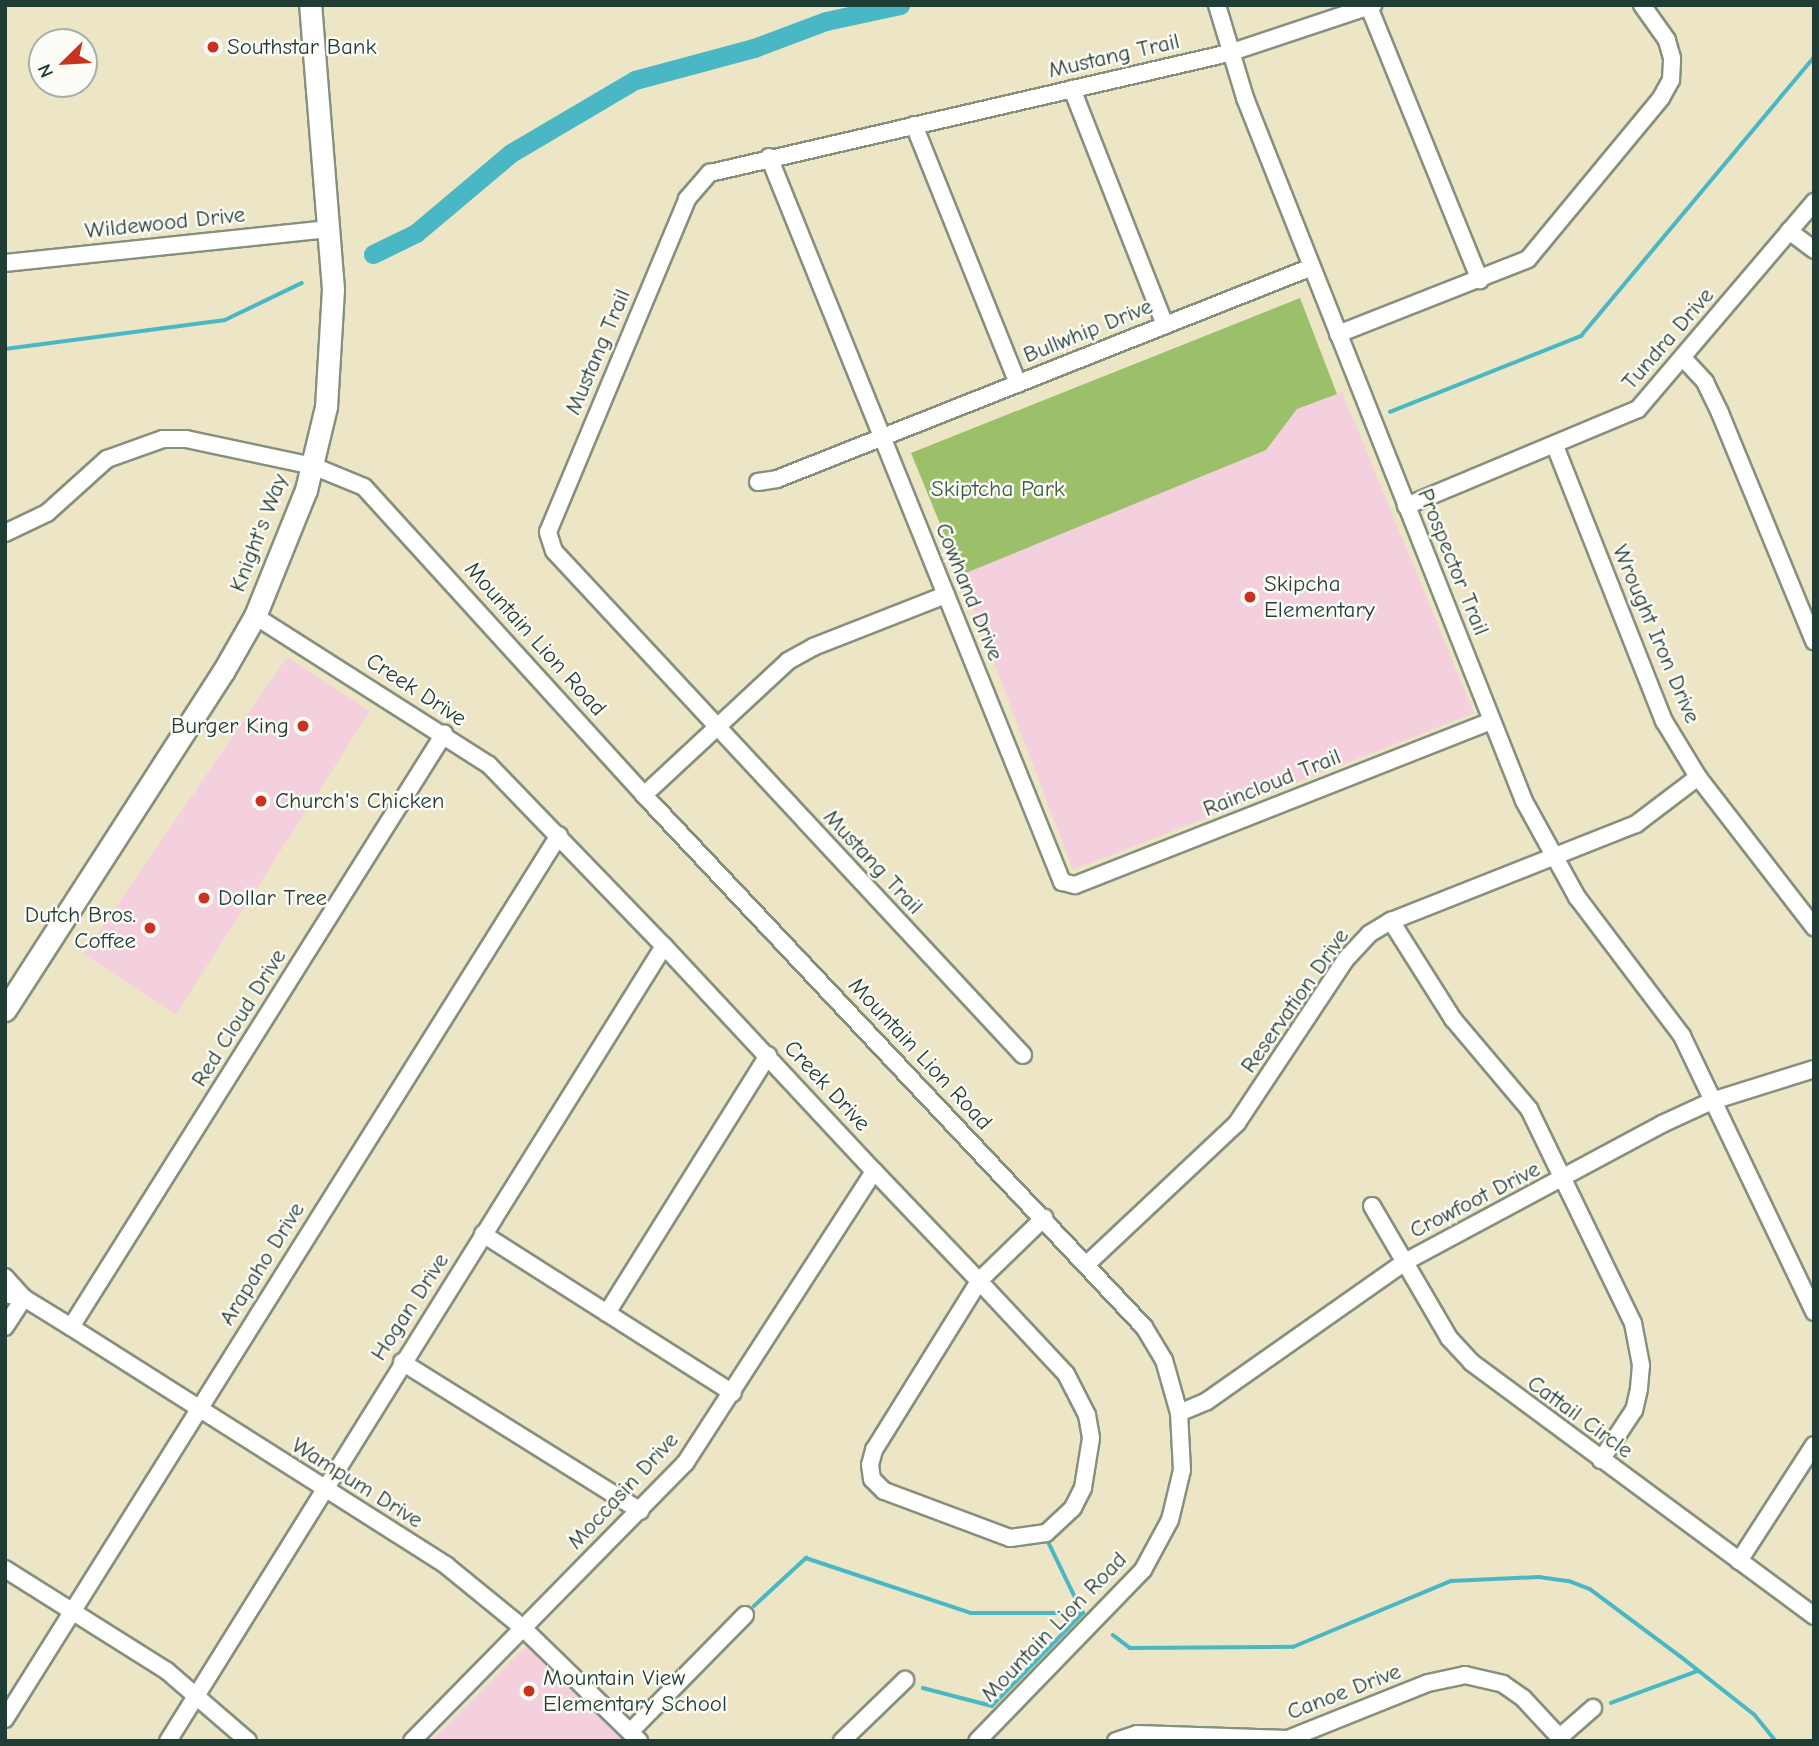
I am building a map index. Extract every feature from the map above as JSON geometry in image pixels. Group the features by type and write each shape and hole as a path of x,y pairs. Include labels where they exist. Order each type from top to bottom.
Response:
{"main road":[{"name":"Knight's Way","path":"5,1010 223,672 255,616 289,538 313,466 329,368 330,229 310,5"}],"street":[{"name":"Prospector Trail","path":"1217,5 1229,52 1338,334 1492,721 1552,858 1596,923 1667,1012 1814,1312"},
{"path":"1338,334 1528,259 1661,98 1671,80 1672,58 1667,40 1642,5"},
{"name":"Mustang Trail","path":"1023,1055 554,551 548,532 687,199 710,173 769,157 1229,52 1371,6"},
{"path":"1371,6 1480,280"},
{"path":"1072,89 1165,326"},
{"path":"914,125 1017,384"},
{"name":"Cowhand Drive","path":"769,157 1062,882 1068,884"},
{"name":"Tundra Drive","path":"1406,506 1555,446 1638,409 1814,202"},
{"name":"Wildewood Drive","path":"5,263 330,229"},
{"path":"1789,231 1814,250"},
{"name":"Bullwhip Drive","path":"758,482 777,480 1312,267"},
{"path":"1683,358 1705,382 1720,413 1814,641"},
{"name":"Mountain Lion Road","path":"5,533 47,513 107,459 139,445 186,439 313,466 364,487 645,795 1087,1264 1154,1342 1174,1386 1179,1413 1182,1470 1158,1546 1143,1570 977,1741"},
{"name":"Wrought Iron Drive","path":"1555,446 1664,721 1698,777 1814,927"},
{"path":"645,795 801,653 946,595"},
{"name":"Creek Drive","path":"255,616 489,765 768,1055 874,1171 979,1280 1066,1374 1087,1415 1090,1460 1073,1508 1046,1533 1010,1538 926,1509 884,1491 872,1479 874,1450 979,1280"},
{"name":"Raincloud Trail","path":"1068,884 1492,721"},
{"name":"Red Cloud Drive","path":"71,1327 444,734"},
{"name":"Reservation Drive","path":"1087,1264 1237,1123 1355,947 1391,921 1636,824 1698,777"},
{"name":"Arapaho Drive","path":"5,1719 559,835"},
{"path":"1391,921 1441,1003 1529,1109 1633,1322 1642,1365 1634,1409 1601,1460"},
{"name":"Hogan Drive","path":"167,1741 322,1487 664,946"},
{"path":"607,1313 768,1055"},
{"name":"Crowfoot Drive","path":"1179,1413 1207,1401 1403,1263 1565,1179 1662,1124 1712,1101 1814,1069"},
{"name":"Moccasin Drive","path":"412,1741 686,1462 874,1171"},
{"name":"Cattail Circle","path":"1372,1206 1449,1338 1471,1362 1814,1616"},
{"path":"979,1280 1044,1218"},
{"path":"484,1234 733,1393"},
{"name":"Wampum Drive","path":"5,1277 24,1298 447,1566 523,1628 634,1737"},
{"name":"Wampum Drive","path":"5,1294 24,1298"},
{"path":"5,1327 24,1298"},
{"path":"402,1362 640,1511"},
{"path":"1739,1561 1814,1445"},
{"path":"5,1569 195,1692 248,1741"},
{"path":"634,1737 745,1615"},
{"name":"Canoe Drive","path":"1116,1741 1137,1734 1289,1740 1428,1683 1465,1675 1503,1684 1562,1739"},
{"path":"842,1741 905,1680"},
{"path":"1562,1739 1593,1708"}],"shaded area":[{"path":"1342,392 1474,713 1073,870 961,575 1265,450 1297,409"},
{"path":"287,657 370,711 176,1014 84,954"},
{"name":"Mountain View Elementary School","path":"530,1642 626,1741 431,1741"}],"green space":[{"name":"Skiptcha Park","path":"1300,298 1337,394 1297,409 1266,450 961,575 911,453"}],"waterway":[{"path":"373,254 416,233 511,153 635,80 754,48 826,21 900,5"},
{"path":"1390,412 1581,336 1814,57"},
{"path":"5,349 225,320 302,283"},
{"path":"1048,1541 1083,1613"},
{"path":"754,1606 806,1558 971,1613 1083,1613"},
{"path":"1113,1635 1130,1648 1293,1647 1451,1581 1539,1577 1569,1581 1590,1589 1680,1656 1755,1715 1776,1741"},
{"path":"923,1688 992,1706 1083,1613"},
{"path":"1611,1703 1698,1671"}],"place":[{"name":"Southstar Bank","path":"213,47"},
{"name":"Skipcha Elementary","path":"1250,597"},
{"name":"Burger King","path":"303,726"},
{"name":"Church's Chicken","path":"261,801"},
{"name":"Dollar Tree","path":"204,898"},
{"name":"Dutch Bros. Coffee","path":"150,928"},
{"name":"Mountain View Elementary School","path":"529,1691"}]}
